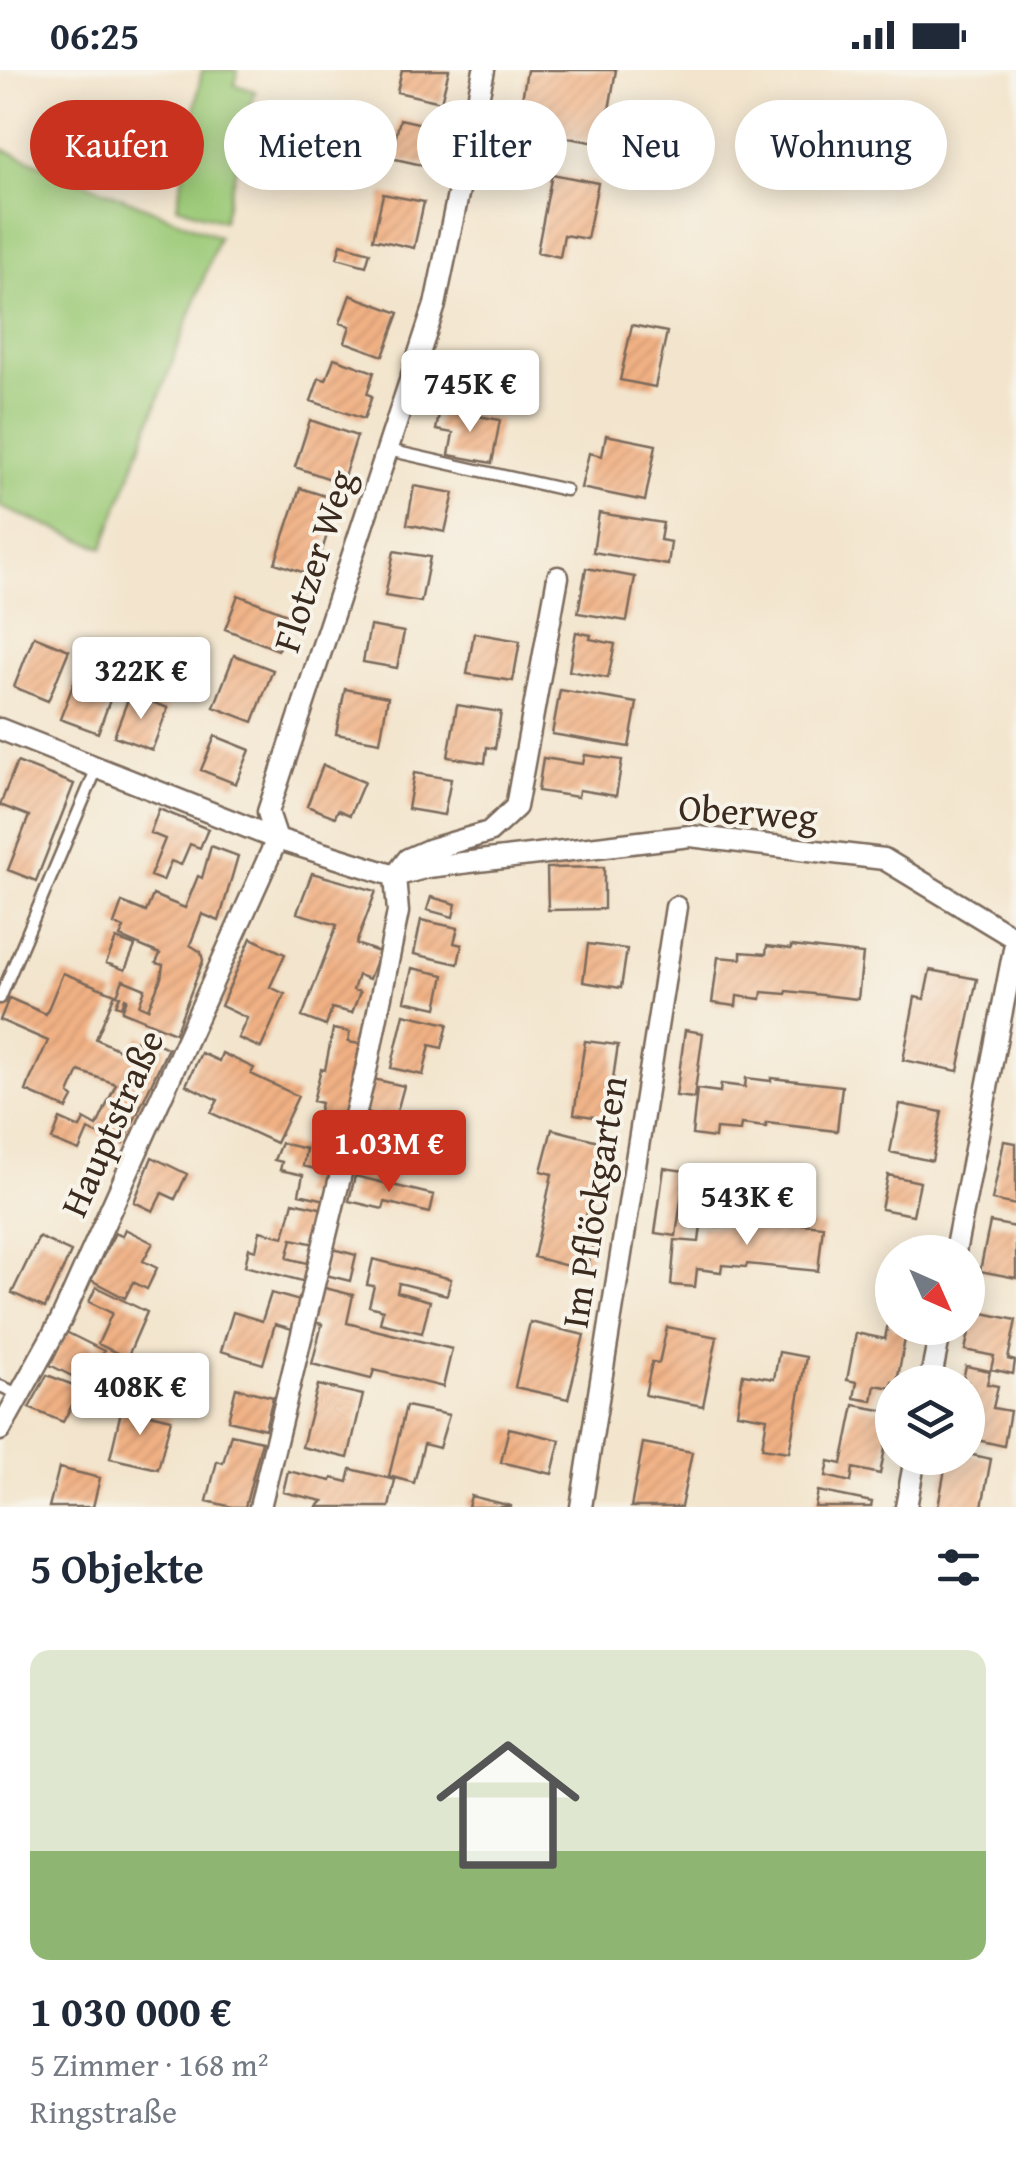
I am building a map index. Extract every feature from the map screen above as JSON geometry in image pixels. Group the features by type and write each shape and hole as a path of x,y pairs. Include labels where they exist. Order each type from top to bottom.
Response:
{"street":[{"name":"Flotzer Weg","path":"278,839 268,812 435,305 484,70"},
{"path":"260,1507 367,1066 398,912 395,876 408,860 490,832 516,806 558,577"},
{"path":"0,729 278,839 395,876"},
{"name":"Oberweg","path":"395,876 428,867 690,836 884,859 1016,940"},
{"name":"Hauptstraße","path":"0,1430 61,1320 278,839"},
{"name":"Im Pflöckgarten","path":"581,1507 676,907"},
{"path":"958,1235 1016,940"},
{"path":"906,1507 912,1475"}],"lane":[{"path":"388,450 566,490"},
{"path":"0,998 96,768"},
{"path":"0,1386 21,1396"}],"green space":[{"path":"202,70 238,70 235,85 255,91 253,100 224,100 224,190 231,190 223,221 177,206 180,190 204,190 204,100 196,100"},
{"path":"0,148 30,160 30,190 103,190 219,237 103,548 0,507"}],"building":[{"path":"402,70 449,70 442,100 397,92"},
{"path":"527,70 616,70 611,100 587,100 587,141 567,138 567,100 522,100"},
{"path":"400,119 417,123 417,164 397,159"},
{"path":"567,177 587,181 587,190 597,190 587,239 564,235 560,257 537,252 549,190 567,190"},
{"path":"383,194 424,202 414,248 373,239"},
{"path":"341,244 370,252 366,266 337,258"},
{"path":"350,295 399,313 383,356 345,342 350,326 340,323"},
{"path":"632,325 667,332 655,387 620,380"},
{"path":"488,355 526,362 518,403 480,395"},
{"path":"334,358 374,372 367,394 372,396 364,419 311,401 319,378 326,380"},
{"path":"440,409 500,420 492,463 449,455 453,433 436,430"},
{"path":"310,420 357,436 342,483 295,467"},
{"path":"606,435 656,445 645,501 581,488 589,453 602,456"},
{"path":"414,486 454,493 445,532 407,524"},
{"path":"300,488 338,500 314,576 275,563"},
{"path":"599,513 663,523 660,540 671,542 668,565 593,552"},
{"path":"394,551 430,557 421,602 385,596"},
{"path":"586,568 635,577 627,621 578,613"},
{"path":"238,595 292,616 278,650 225,629"},
{"path":"370,626 404,632 397,668 363,662"},
{"path":"576,632 615,644 608,678 569,671"},
{"path":"474,633 520,641 513,681 467,674"},
{"path":"34,636 69,650 48,701 14,687"},
{"path":"149,652 177,661 167,689 140,679"},
{"path":"234,655 273,670 253,722 214,707"},
{"path":"81,664 118,678 98,733 60,719"},
{"path":"345,689 388,697 380,742 336,734"},
{"path":"560,690 637,703 629,747 552,734"},
{"path":"130,694 168,708 152,750 114,736"},
{"path":"457,705 501,712 495,749 487,747 485,763 448,757"},
{"path":"215,736 250,750 236,784 201,770"},
{"path":"585,755 622,760 616,796 579,790 578,797 538,791 543,758 583,764"},
{"path":"17,762 74,784 36,881 8,870 29,816 0,805"},
{"path":"323,765 364,782 350,815 338,810 335,817 307,806"},
{"path":"414,773 451,779 444,815 408,809"},
{"path":"159,809 208,829 200,848 190,844 181,865 171,861 163,881 150,876 165,839 150,833"},
{"path":"211,846 238,856 219,921 202,914 190,945 201,952 203,961 175,1033 122,1011 125,998 122,1007 116,1005 123,980 145,989 139,1005 148,1009 163,965 156,963 160,954 120,937 124,928 114,924 122,902 146,912 153,895 185,908 198,876 202,878"},
{"path":"604,867 604,909 548,910 547,868"},
{"path":"312,873 376,891 356,944 379,952 369,979 358,975 353,990 360,992 352,1013 332,1008 326,1026 302,1017 337,925 297,913"},
{"path":"431,897 456,904 453,917 427,910"},
{"path":"421,920 458,928 454,943 462,945 458,964 414,954"},
{"path":"251,938 285,954 270,987 285,994 261,1048 238,1038 247,1018 221,1006"},
{"path":"116,939 135,946 125,970 106,963"},
{"path":"588,944 627,949 621,988 583,982"},
{"path":"767,946 863,954 858,999 787,991 762,992 761,999 737,996 736,1006 712,1003 718,957 741,959 741,952 766,954"},
{"path":"412,968 444,975 437,1008 405,1001"},
{"path":"930,970 977,979 958,1071 903,1060 915,997 924,999"},
{"path":"63,973 115,994 96,1039 130,1055 139,1035 168,1048 123,1144 88,1130 79,1151 52,1140 60,1119 80,1128 84,1119 97,1126 116,1084 79,1071 67,1109 26,1091 48,1041 0,1020 9,998 46,1014"},
{"path":"404,1014 448,1024 442,1048 430,1045 423,1075 391,1068"},
{"path":"333,1029 350,1032 348,1042 360,1044 342,1128 316,1122 321,1103 313,1101 321,1069 325,1070"},
{"path":"685,1030 703,1033 694,1098 676,1096"},
{"path":"585,1041 618,1045 607,1119 574,1114"},
{"path":"201,1053 219,1061 222,1053 254,1068 251,1074 298,1096 276,1143 211,1113 218,1100 186,1085"},
{"path":"746,1078 842,1086 837,1131 766,1123 766,1127 741,1124 740,1131 716,1129 715,1138 692,1135 697,1089 720,1092 721,1084 745,1087"},
{"path":"373,1079 404,1086 395,1119 365,1112"},
{"path":"900,1104 942,1112 932,1161 890,1152"},
{"path":"365,1129 399,1137 397,1143 412,1147 409,1162 394,1158 391,1170 357,1162"},
{"path":"552,1129 606,1143 582,1231 596,1234 586,1271 534,1257 552,1174 541,1171"},
{"path":"1004,1141 1016,1143 1016,1205 992,1200"},
{"path":"281,1143 306,1149 303,1166 332,1173 326,1200 299,1194 303,1175 280,1170 282,1162 274,1160"},
{"path":"152,1157 187,1174 175,1199 162,1193 153,1211 134,1202"},
{"path":"664,1168 685,1171 676,1236 655,1233"},
{"path":"888,1175 920,1182 913,1215 881,1209"},
{"path":"355,1176 434,1195 430,1213 385,1202 383,1209 349,1201"},
{"path":"293,1202 324,1209 315,1244 292,1239 287,1258 311,1264 306,1282 245,1266 249,1248 256,1250 260,1231 284,1237"},
{"path":"727,1219 823,1226 818,1271 722,1265 721,1272 697,1269 695,1287 671,1285 675,1240 699,1242 701,1225 726,1227"},
{"path":"990,1222 1016,1227 1016,1278 985,1272"},
{"path":"125,1229 153,1243 143,1261 157,1268 147,1289 133,1282 125,1298 91,1280 115,1233 122,1236"},
{"path":"39,1237 71,1252 45,1308 12,1293"},
{"path":"329,1248 356,1255 350,1281 322,1274"},
{"path":"373,1259 451,1279 447,1295 399,1283 397,1292 430,1301 422,1333 380,1323 383,1310 369,1306 374,1286 367,1285"},
{"path":"317,1286 353,1295 347,1323 452,1349 443,1387 374,1370 371,1379 312,1364 322,1324 309,1321"},
{"path":"96,1287 147,1312 127,1358 98,1344 112,1313 89,1302"},
{"path":"271,1293 300,1301 292,1329 275,1324 263,1364 221,1351 233,1312 262,1321"},
{"path":"985,1313 1016,1320 1008,1359 1015,1361 1013,1374 991,1369 994,1356 965,1350 966,1345 985,1345"},
{"path":"530,1322 584,1335 568,1399 515,1387"},
{"path":"667,1327 717,1337 703,1406 645,1395 652,1362 659,1363"},
{"path":"66,1332 104,1351 88,1384 50,1365"},
{"path":"856,1333 875,1337 875,1345 904,1345 900,1365 875,1365 872,1401 854,1398 857,1382 847,1380"},
{"path":"779,1352 806,1357 789,1452 762,1448 767,1418 737,1413 743,1374 774,1379"},
{"path":"985,1370 990,1371 987,1384 998,1386 993,1408 1010,1411 1004,1446 985,1442"},
{"path":"47,1375 81,1388 63,1422 29,1408"},
{"path":"318,1385 363,1395 348,1458 302,1447"},
{"path":"236,1388 273,1397 265,1429 228,1420"},
{"path":"854,1405 875,1409 875,1473 853,1468 851,1482 826,1476 829,1461 842,1464"},
{"path":"406,1406 449,1415 439,1448 424,1444 414,1483 389,1476"},
{"path":"122,1407 171,1419 158,1469 110,1458"},
{"path":"509,1428 560,1440 552,1474 501,1462"},
{"path":"231,1434 262,1441 245,1507 207,1501 217,1461 223,1463"},
{"path":"643,1443 692,1452 681,1507 631,1507"},
{"path":"985,1458 991,1459 982,1507 938,1507 944,1475 985,1475"},
{"path":"59,1468 100,1478 93,1507 49,1507"},
{"path":"351,1469 395,1480 389,1507 317,1507 323,1501 283,1492 288,1471 348,1482"},
{"path":"818,1491 872,1502 871,1507 815,1507"},
{"path":"471,1496 511,1506 511,1507 468,1507"}]}
